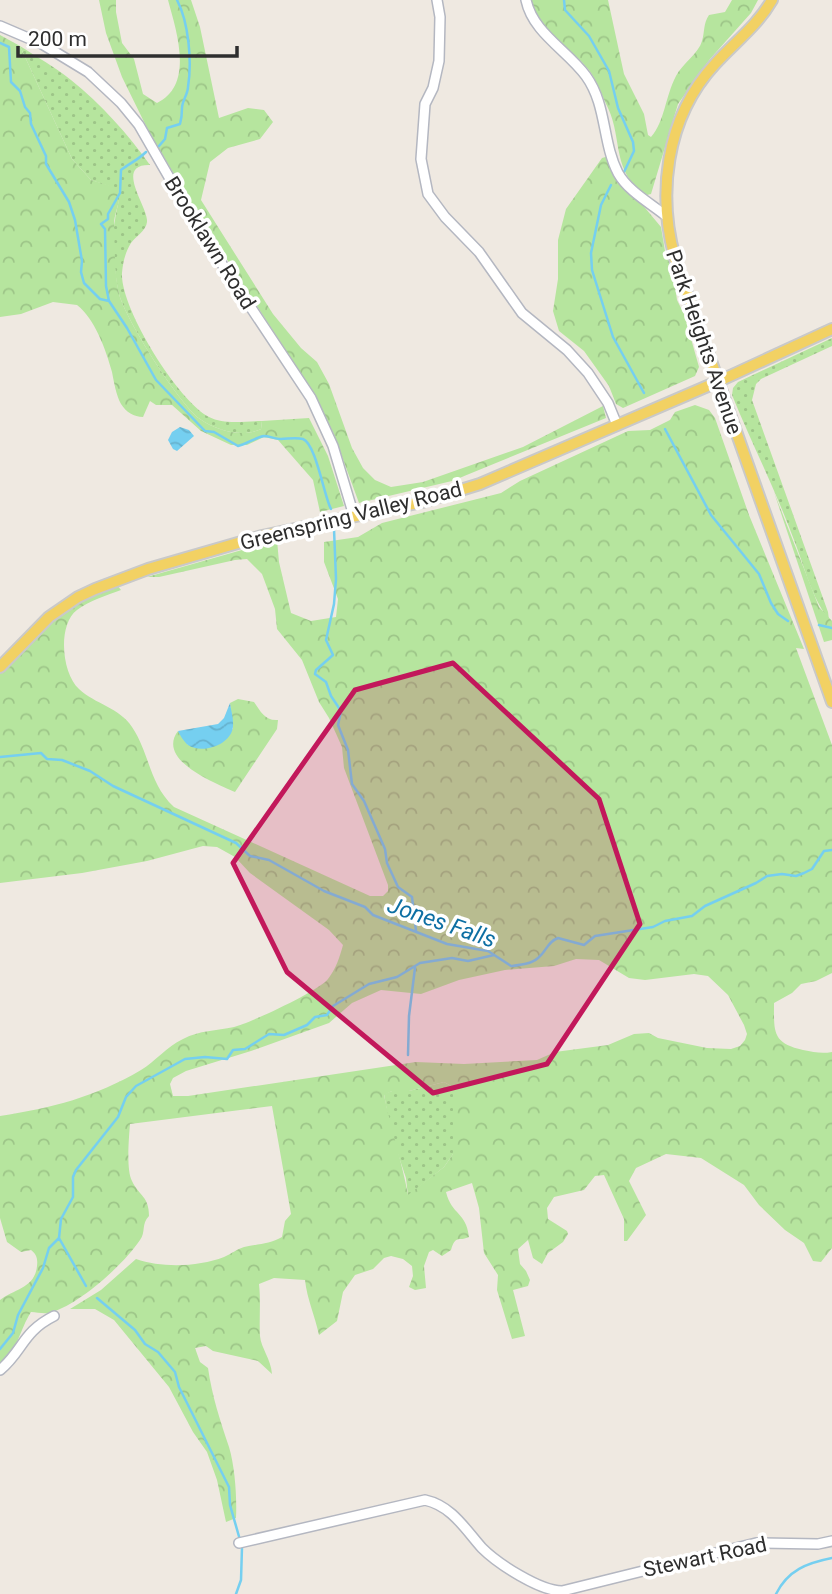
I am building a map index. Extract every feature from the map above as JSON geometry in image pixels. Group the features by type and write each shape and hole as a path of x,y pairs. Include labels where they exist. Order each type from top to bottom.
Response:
{"main road":[{"name":"Park Heights Avenue","path":"772,0 753,28 705,76 689,101 676,134 668,167 666,216 677,265 832,702"},
{"name":"Greenspring Valley Road","path":"0,667 49,617 95,589 148,569 252,538 422,502 480,484 717,382 832,329"}],"street":[{"path":"437,0 440,17 439,61 433,88 425,104 421,159 428,194 445,217 479,252 522,313 567,350 588,373 608,403 617,425"},
{"path":"526,0 532,17 541,29 578,65 595,90 618,173 636,194 666,216"},
{"name":"Brooklawn Road","path":"0,26 42,44 88,72 121,103 139,125 200,231 311,398 333,446 354,516"},
{"path":"0,1370 30,1331 54,1316"},
{"name":"Stewart Road","path":"241,1543 425,1500 448,1510 495,1559 547,1589 562,1591 756,1543 807,1544 832,1541"}],"highlighted area":[{"path":"453,663 599,799 640,924 547,1064 433,1093 287,972 233,863 355,690"}],"green space":[{"path":"99,0 116,0 122,43 134,59 143,94 157,103 169,95 176,84 179,70 178,41 168,0 191,0 200,27 219,118 248,108 264,110 273,122 260,139 228,148 210,162 201,200 273,314 301,348 317,362 329,384 352,448 363,468 375,480 391,487 423,482 523,447 603,406 606,418 452,481 359,503 333,432 300,373 192,205 148,130 122,77 106,33"},
{"path":"528,0 608,0 624,74 644,114 648,135 651,137 659,124 676,76 700,45 709,15 725,12 732,0 758,0 751,13 710,59 678,104 651,194 647,195 628,177 623,166 613,120 594,78 583,63 542,25"},
{"path":"0,35 20,46 72,159 91,180 118,188 114,225 115,268 119,294 154,361 179,397 200,419 222,430 238,433 261,429 262,421 309,418 328,456 344,506 320,512 313,480 278,440 264,437 247,445 231,445 201,431 172,405 156,405 150,401 143,417 128,412 118,397 110,363 99,336 89,318 77,305 53,302 21,314 0,317"},
{"path":"20,46 65,75 93,99 150,165 139,167 134,172 135,188 147,222 129,247 122,273 130,308 153,352 167,374 196,408 209,417 228,422 262,421 261,429 246,433 230,432 200,419 179,397 154,361 119,294 113,246 118,189 91,180 72,159"},
{"path":"609,156 622,187 636,197 661,227 677,300 684,314 699,367 695,376 623,408 616,404 609,386 584,351 559,331 553,311 558,279 558,240 566,209 602,158"},
{"path":"832,338 832,346 761,379 756,384 752,400 829,620 813,592 780,504 732,395 738,382"},
{"path":"695,405 709,410 715,418 749,515 804,649 796,648 832,745 832,973 816,981 801,984 792,993 774,1003 774,1013 777,1035 785,1044 821,1053 832,1052 832,1248 821,1262 813,1261 804,1243 785,1230 759,1205 744,1185 701,1158 666,1154 636,1168 629,1181 646,1215 627,1241 624,1241 624,1219 604,1175 595,1176 584,1190 554,1197 547,1208 548,1219 568,1234 563,1242 548,1253 542,1264 533,1258 528,1240 518,1249 520,1264 530,1280 528,1286 513,1290 525,1336 512,1339 497,1290 498,1275 484,1253 479,1208 472,1183 446,1192 452,1206 465,1222 469,1237 456,1240 451,1250 442,1256 433,1250 429,1252 424,1266 426,1288 415,1290 409,1287 413,1276 412,1266 403,1259 391,1256 384,1258 373,1269 355,1275 343,1292 337,1321 319,1335 305,1280 274,1278 259,1284 260,1336 272,1374 258,1361 213,1351 206,1346 195,1348 200,1362 208,1368 233,1464 236,1518 226,1522 217,1480 207,1452 169,1387 114,1320 95,1309 70,1309 101,1290 136,1259 168,1265 203,1263 244,1247 282,1237 285,1221 291,1214 272,1106 130,1124 130,1176 149,1209 142,1237 113,1271 75,1301 49,1313 31,1312 14,1347 0,1367 0,1300 28,1284 35,1273 37,1263 31,1250 21,1252 7,1242 0,1218 0,1116 55,1105 90,1094 141,1070 171,1046 189,1036 234,1027 284,1006 328,979 343,945 329,930 250,873 235,857 217,847 203,846 147,861 82,873 0,883 0,673 39,632 67,611 117,585 121,590 98,598 77,610 71,617 64,638 66,661 73,682 79,689 121,715 132,727 154,779 166,798 174,807 370,896 383,896 388,891 388,885 344,768 342,747 302,660 277,629 275,609 262,574 247,559 159,577 147,577 277,540 279,562 291,613 311,621 336,617 338,599 324,562 324,542 358,537 382,523 501,493 520,481 628,431 650,430 670,420 675,412","holes":["576,959 599,960 629,978 645,980 694,974 708,976 728,995 744,1025 747,1034 745,1040 740,1046 731,1049 707,1048 658,1038 649,1033 634,1034 608,1045 555,1052 537,1060 464,1064 416,1062 173,1096 170,1084 173,1078 186,1071 329,1023 352,1003 381,990 421,994 459,980 505,970 554,966","444,1082 453,1087 453,1154 444,1167 408,1195 384,1095 392,1091 409,1091"]},
{"path":"774,492 819,607 832,621 832,640 824,642"},
{"path":"238,699 254,702 267,717 278,720 277,729 235,792 202,776 181,761 173,742 178,731 188,745 233,729 230,703"},
{"path":"444,1082 453,1087 453,1154 444,1167 408,1196 406,1178 391,1133 384,1094"}],"water":[{"path":"180,427 189,430 194,436 177,451 168,440 172,432"},
{"path":"230,703 233,728 225,741 200,749 185,742 178,731 218,724 224,718"}],"waterway":[{"path":"159,146 165,139 167,128 180,124 182,105 188,90 188,43 177,0"},
{"path":"564,0 565,10 589,36 609,71 618,108 633,142 634,151 624,172"},
{"path":"0,43 9,47 11,82 20,91 46,156 46,164 69,202 75,220 84,283 100,299 109,301 156,380 205,431 214,432 238,446 264,436 279,439 300,438 308,443 331,509"},
{"path":"109,301 106,286 105,229 101,224 108,219 120,193 121,170 146,152"},
{"path":"611,185 601,205 591,253 592,270 613,337 644,393"},
{"path":"665,429 711,515 759,574 771,603 778,614 788,621"},
{"path":"334,529 336,579 326,640 333,655 315,674 326,682 341,711 338,725 348,750 352,784 364,801 398,887 412,897 416,931"},
{"path":"819,625 832,628"},
{"name":"Jones Falls","path":"0,757 41,753 47,759 62,760 90,771 113,786 236,843 250,856 269,860 324,891 365,907 373,915 447,944 488,951 511,966 535,960 558,938 584,945 595,936 653,927 665,921 692,916 705,906 767,876 796,876 804,873 812,869 824,851 832,850"},
{"path":"0,1349 13,1333 18,1315 43,1268 49,1248 59,1238 61,1219 73,1197 73,1177 76,1170 118,1117 126,1097 136,1086 185,1059 227,1059 233,1050 245,1049 269,1034 284,1035 307,1025 315,1017 327,1015 333,1006 369,984 397,977 420,963 452,958 468,961 494,955"},
{"path":"408,1055 409,1016 415,968"},
{"path":"59,1238 86,1286"},
{"path":"97,1298 135,1330 145,1344 158,1352 175,1372 179,1387 229,1487 230,1505 240,1540"},
{"path":"236,1594 241,1580 242,1547"},
{"path":"776,1594 792,1573 814,1562 832,1558"}]}
